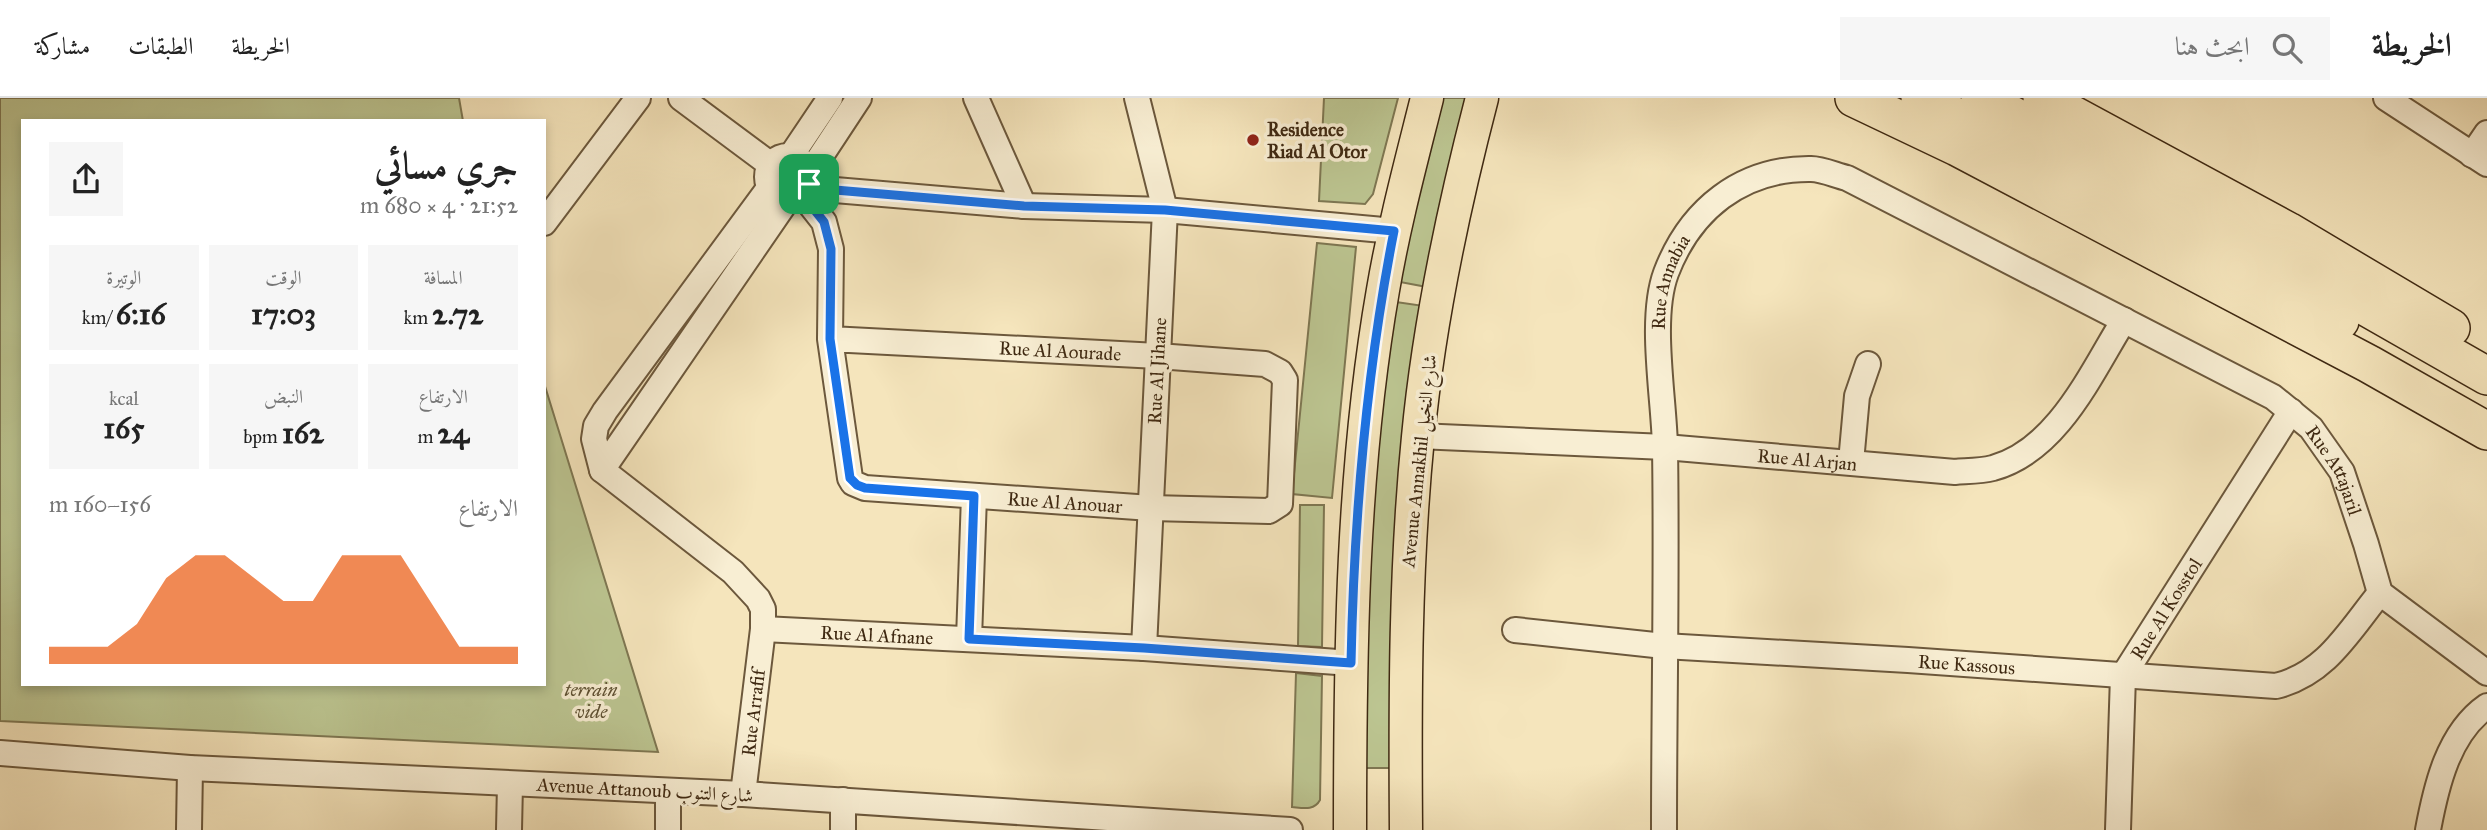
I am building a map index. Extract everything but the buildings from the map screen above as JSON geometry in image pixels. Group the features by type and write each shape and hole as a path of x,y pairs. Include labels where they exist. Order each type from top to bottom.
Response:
{"highway":[{"path":"1854,98 1957,147 2369,363 2487,431"},
{"path":"1920,98 2262,278 2487,408"},
{"path":"1980,98 2275,255 2487,376"},
{"path":"2042,98 2288,231 2406,299 2487,351"}],"main road":[{"path":"1350,830 1351,663 1359,484 1382,291 1427,98"},
{"name":"Avenue Annakhil شارع النخيل","path":"1406,830 1407,596 1418,436 1444,260 1482,98"}],"street":[{"path":"546,220 638,98"},
{"path":"681,98 791,180 824,222 831,249 830,339"},
{"path":"791,180 830,98"},
{"path":"763,629 763,609 758,599 733,572 602,470 791,180 859,98"},
{"path":"976,98 1024,206"},
{"name":"Rue Al Jihane","path":"1138,98 1165,210 1144,648"},
{"path":"2386,98 2480,159 2487,133"},
{"name":"Rue Annabia","path":"1664,830 1665,447 1658,306 1666,274 1681,242 1695,221 1713,202 1752,178 1784,170 1814,169 1847,178 2124,320"},
{"path":"791,180 835,190 1024,206 1165,210 1394,231"},
{"name":"Rue Al Arjan","path":"1418,436 1665,447 1955,472 1992,468 2023,456 2042,442 2064,416 2124,320"},
{"name":"Rue Attajaril","path":"2124,320 2273,397 2311,428 2342,472 2380,593"},
{"name":"Rue Al Aourade","path":"830,339 1265,364 1280,372 1285,380 1280,504"},
{"name":"Rue Al Anouar","path":"830,339 850,478 865,488 1151,508 1269,512 1280,504"},
{"path":"1851,462 1857,396 1868,364"},
{"name":"Rue Al Kosstol","path":"2118,830 2123,676 2291,411"},
{"path":"969,639 974,496"},
{"path":"2380,593 2487,673"},
{"name":"Rue Kassous","path":"1514,630 1664,646 2276,686 2296,681 2314,670 2334,651 2380,593"},
{"name":"Rue Al Afnane","path":"763,629 1144,648 1351,663"},
{"name":"Rue Arrafif","path":"743,794 763,629"},
{"path":"2428,830 2437,782 2462,731 2473,717 2487,706"},
{"name":"Avenue Attanoub شارع التنوب","path":"0,753 190,768 843,800 1018,821 1290,830"},
{"path":"189,830 190,768"},
{"path":"509,830 510,784"},
{"path":"667,791 668,830"},
{"path":"843,800 843,830"}],"green space":[{"name":"terrain vide","path":"0,98 459,98 463,119 21,119 21,686 546,686 546,389 658,752 0,721"},
{"path":"1324,98 1398,98 1373,194 1365,204 1319,201"},
{"path":"1440,98 1468,98 1427,287 1400,282 1412,216"},
{"path":"1317,243 1356,247 1332,498 1292,494"},
{"path":"1396,302 1424,306 1393,768 1365,768 1367,588 1376,455"},
{"path":"1300,505 1324,505 1322,647 1298,646"},
{"path":"1296,673 1322,676 1320,800 1315,806 1308,808 1292,807"}],"place":[{"name":"Residence Riad Al Otor","path":"1253,140"}],"route":[{"path":"809,184 835,190 1024,206 1165,210 1394,231 1382,291 1359,484 1351,663 969,639 974,496 865,488 850,478 830,339 831,249 824,222 802,194 809,184"}]}
